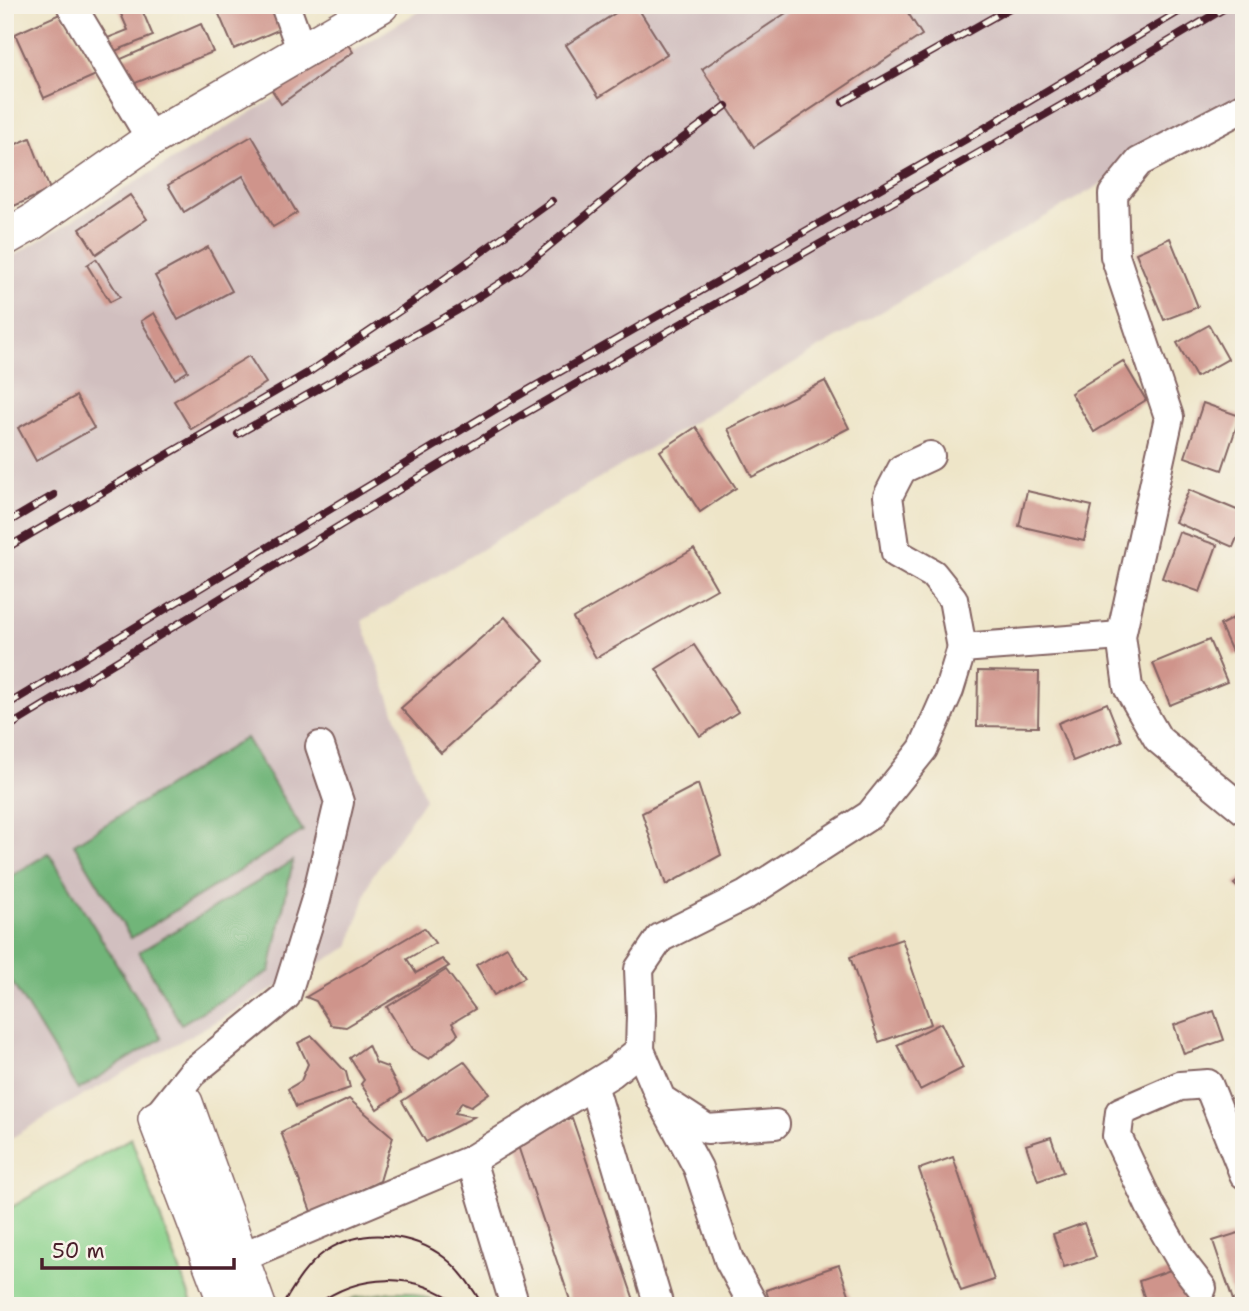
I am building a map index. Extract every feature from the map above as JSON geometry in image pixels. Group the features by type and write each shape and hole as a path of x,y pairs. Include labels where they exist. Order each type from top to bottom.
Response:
{"main road":[{"path":"5,238 32,223 151,139 381,5"},
{"path":"156,1119 185,1103 227,1263 227,1306"},
{"path":"227,1263 258,1306"}],"street":[{"path":"71,5 151,139"},
{"path":"285,5 302,52"},
{"path":"1244,107 1139,162 1113,194 1115,256 1169,417 1121,636 1128,687 1158,739 1244,810"},
{"path":"754,1306 729,1260 698,1168 661,1099 640,1050 639,969 660,938 746,895 870,815 923,749 949,690 962,648 953,599 933,574 896,553 888,496 902,469 930,456"},
{"path":"962,648 1121,636"},
{"path":"156,1119 192,1073 286,996 316,899 339,802 320,746"},
{"path":"227,1263 471,1160 612,1073 640,1050"},
{"path":"593,1084 659,1306"},
{"path":"1202,1288 1182,1262 1150,1206 1117,1136 1120,1112 1180,1086 1208,1084 1244,1174"},
{"path":"661,1099 707,1129 775,1124"},
{"path":"471,1160 515,1306"}],"shaded area":[{"path":"429,5 1244,5 1244,101 754,386 362,621 425,799 371,878 349,947 5,1142 5,261"}],"green space":[{"path":"246,738 303,831 131,938 74,844"},
{"path":"49,853 162,1038 78,1090 5,971 5,880"},
{"path":"293,861 270,971 181,1024 139,952"},
{"path":"131,1138 193,1306 5,1306 5,1211"},
{"path":"409,1292 446,1306 335,1306 355,1298"}],"building":[{"path":"117,5 140,5 153,36 110,53 105,39 128,30"},
{"path":"215,5 276,5 285,27 234,49"},
{"path":"628,5 636,5 667,54 599,97 566,45"},
{"path":"798,5 903,5 922,35 754,147 702,69"},
{"path":"62,13 96,75 44,98 15,34"},
{"path":"201,24 213,52 128,86 121,59"},
{"path":"343,38 353,52 281,104 272,90"},
{"path":"252,136 297,213 273,227 243,176 184,212 168,185"},
{"path":"30,138 50,190 5,210 5,149"},
{"path":"130,195 147,219 96,254 80,229"},
{"path":"1170,238 1198,307 1164,320 1136,253"},
{"path":"208,247 232,291 178,320 155,276"},
{"path":"96,259 120,297 110,302 87,265"},
{"path":"154,313 188,371 175,379 141,321"},
{"path":"1209,325 1228,359 1196,377 1177,343"},
{"path":"249,356 266,383 191,429 174,401"},
{"path":"1123,361 1146,400 1094,432 1071,393"},
{"path":"825,381 849,428 752,477 728,429"},
{"path":"76,396 94,428 36,461 18,428"},
{"path":"1203,403 1240,416 1222,470 1185,457"},
{"path":"696,427 736,488 700,512 660,451"},
{"path":"1189,490 1244,513 1244,522 1233,547 1175,522"},
{"path":"1027,491 1092,506 1084,541 1019,526"},
{"path":"1179,532 1217,545 1200,592 1162,578"},
{"path":"694,549 717,589 596,658 573,618"},
{"path":"1241,614 1244,618 1244,651 1234,656 1220,625"},
{"path":"505,617 544,661 441,753 401,708"},
{"path":"1209,640 1227,682 1170,705 1153,663"},
{"path":"694,645 738,712 700,736 656,669"},
{"path":"978,671 1039,672 1038,727 977,726"},
{"path":"1107,703 1122,741 1073,761 1058,723"},
{"path":"698,784 721,855 666,885 642,813"},
{"path":"1244,876 1244,894 1234,884"},
{"path":"424,928 435,943 407,959 416,973 442,959 449,966 346,1027 331,1025 316,1001 306,997"},
{"path":"902,939 931,1024 879,1042 850,957"},
{"path":"507,947 525,977 494,995 476,965"},
{"path":"446,970 475,1009 452,1023 458,1034 429,1059 412,1049 387,1007"},
{"path":"1214,1011 1224,1040 1184,1054 1174,1025"},
{"path":"941,1023 963,1068 920,1090 897,1045"},
{"path":"312,1036 346,1072 350,1088 296,1107 288,1089 301,1081 308,1064 298,1043"},
{"path":"368,1045 376,1063 387,1067 401,1093 377,1109 361,1084 364,1080 350,1058"},
{"path":"464,1061 489,1093 471,1106 462,1102 455,1113 474,1117 426,1142 402,1101"},
{"path":"349,1099 393,1137 380,1181 312,1214 281,1132"},
{"path":"572,1118 636,1306 572,1306 515,1137"},
{"path":"1051,1137 1063,1172 1038,1181 1026,1145"},
{"path":"953,1157 994,1280 961,1291 919,1169"},
{"path":"1084,1223 1096,1257 1064,1267 1053,1234"},
{"path":"1244,1231 1244,1306 1235,1306 1213,1241"},
{"path":"839,1265 853,1306 771,1306 766,1290"},
{"path":"1179,1267 1192,1306 1147,1306 1139,1281"}],"tram line":[{"path":"282,1306 306,1269 326,1251 340,1243 371,1236 404,1239 432,1250 455,1267 483,1306"},
{"path":"314,1306 350,1287 388,1280 425,1286 461,1306"}],"railway":[{"path":"843,102 1015,5"},
{"path":"5,706 509,401 968,138 1190,5"},
{"path":"5,729 522,415 1067,102 1230,5"},
{"path":"238,434 458,310 520,270 647,165 726,106"},
{"path":"5,549 311,371 404,308 552,201"},
{"path":"5,524 54,495"}]}
